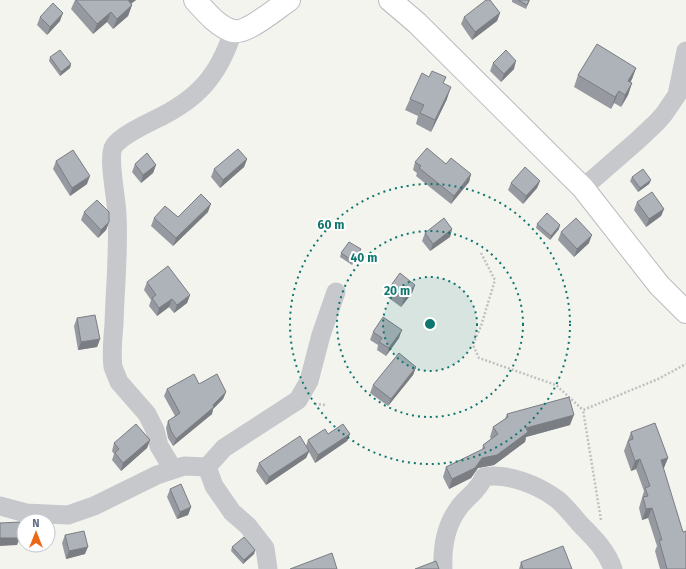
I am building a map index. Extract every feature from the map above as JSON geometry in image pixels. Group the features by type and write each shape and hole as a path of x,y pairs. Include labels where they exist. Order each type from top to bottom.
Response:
{"main road":[{"path":"195,0 220,24 233,31 243,30 251,26 289,0"},
{"path":"390,0 417,23 583,188 660,285 686,312"}],"street":[{"path":"173,469 159,446 155,430 147,414 119,382 113,367 112,360 118,215 111,165 111,152 121,139 146,124 172,112 185,104 198,92 223,60 233,31"},
{"path":"583,188 657,122 681,98 686,51"},
{"path":"207,467 224,448 298,400 309,381 321,335 336,292"},
{"path":"0,506 26,513 68,515 94,506 157,475 173,469 184,466 207,467"},
{"path":"207,467 214,486 232,512 248,526 265,548 268,569"},
{"path":"443,569 444,539 458,508 477,489 484,477 490,476 503,476 511,478 548,493 558,501 598,542 613,569"}],"path":[{"path":"481,253 495,280 482,326 474,345 479,358 556,385 582,410 603,530 598,542"},
{"path":"582,410 658,379 686,364"}],"building":[{"path":"76,0 128,0 132,5 117,19 111,12 97,24"},
{"path":"486,0 490,0 500,13 475,32 464,17"},
{"path":"518,0 529,0 527,5"},
{"path":"53,3 63,13 50,27 40,17"},
{"path":"597,44 636,68 628,81 632,83 625,95 619,91 615,97 578,75"},
{"path":"60,50 71,64 61,72 50,57"},
{"path":"506,50 516,61 504,74 493,63"},
{"path":"432,71 446,77 443,83 451,87 435,120 420,113 424,105 410,99 422,73 429,77"},
{"path":"427,148 446,164 451,158 471,174 454,196 419,168 421,166 415,162"},
{"path":"238,149 247,159 223,180 214,169"},
{"path":"73,150 90,176 72,188 56,161"},
{"path":"147,153 156,165 143,175 135,164"},
{"path":"525,167 540,181 526,196 511,183"},
{"path":"643,169 651,180 640,188 632,177"},
{"path":"652,192 664,209 649,219 637,202"},
{"path":"201,194 211,204 176,238 154,218 165,206 178,217"},
{"path":"97,200 109,212 109,222 101,230 84,212"},
{"path":"547,213 560,225 551,236 537,224"},
{"path":"444,218 452,229 433,244 425,233"},
{"path":"576,218 592,235 577,249 561,232"},
{"path":"349,242 361,249 353,261 341,253"},
{"path":"168,266 190,295 177,305 172,299 159,308 152,298 156,295 147,282"},
{"path":"400,273 415,285 404,299 389,288"},
{"path":"95,315 100,339 81,342 77,318"},
{"path":"383,317 402,330 389,348 379,342 382,338 373,332"},
{"path":"399,353 416,367 391,399 373,385"},
{"path":"194,374 199,384 217,374 226,392 213,405 214,407 176,439 171,431 168,421 180,413 167,389"},
{"path":"569,397 574,415 526,428 528,432 497,455 482,458 475,468 452,479 446,467 485,448 483,445 498,434 493,427 508,417 507,414"},
{"path":"655,423 668,458 661,460 683,532 686,531 686,569 667,569 659,540 662,540 652,508 646,509 643,497 648,496 645,488 650,486 640,459 635,461 628,441 633,439 631,432"},
{"path":"136,424 150,440 123,463 115,453 119,449 114,443"},
{"path":"343,424 350,434 318,455 308,440 325,429 328,434"},
{"path":"300,436 309,451 269,477 259,463"},
{"path":"181,484 191,507 180,512 170,489"},
{"path":"16,522 16,538 0,538 0,523"},
{"path":"84,531 88,547 69,551 65,535"},
{"path":"244,537 255,550 244,560 232,547"},
{"path":"563,546 572,569 523,569 521,562"},
{"path":"332,553 337,569 290,569"},
{"path":"436,561 439,569 415,569"}]}
